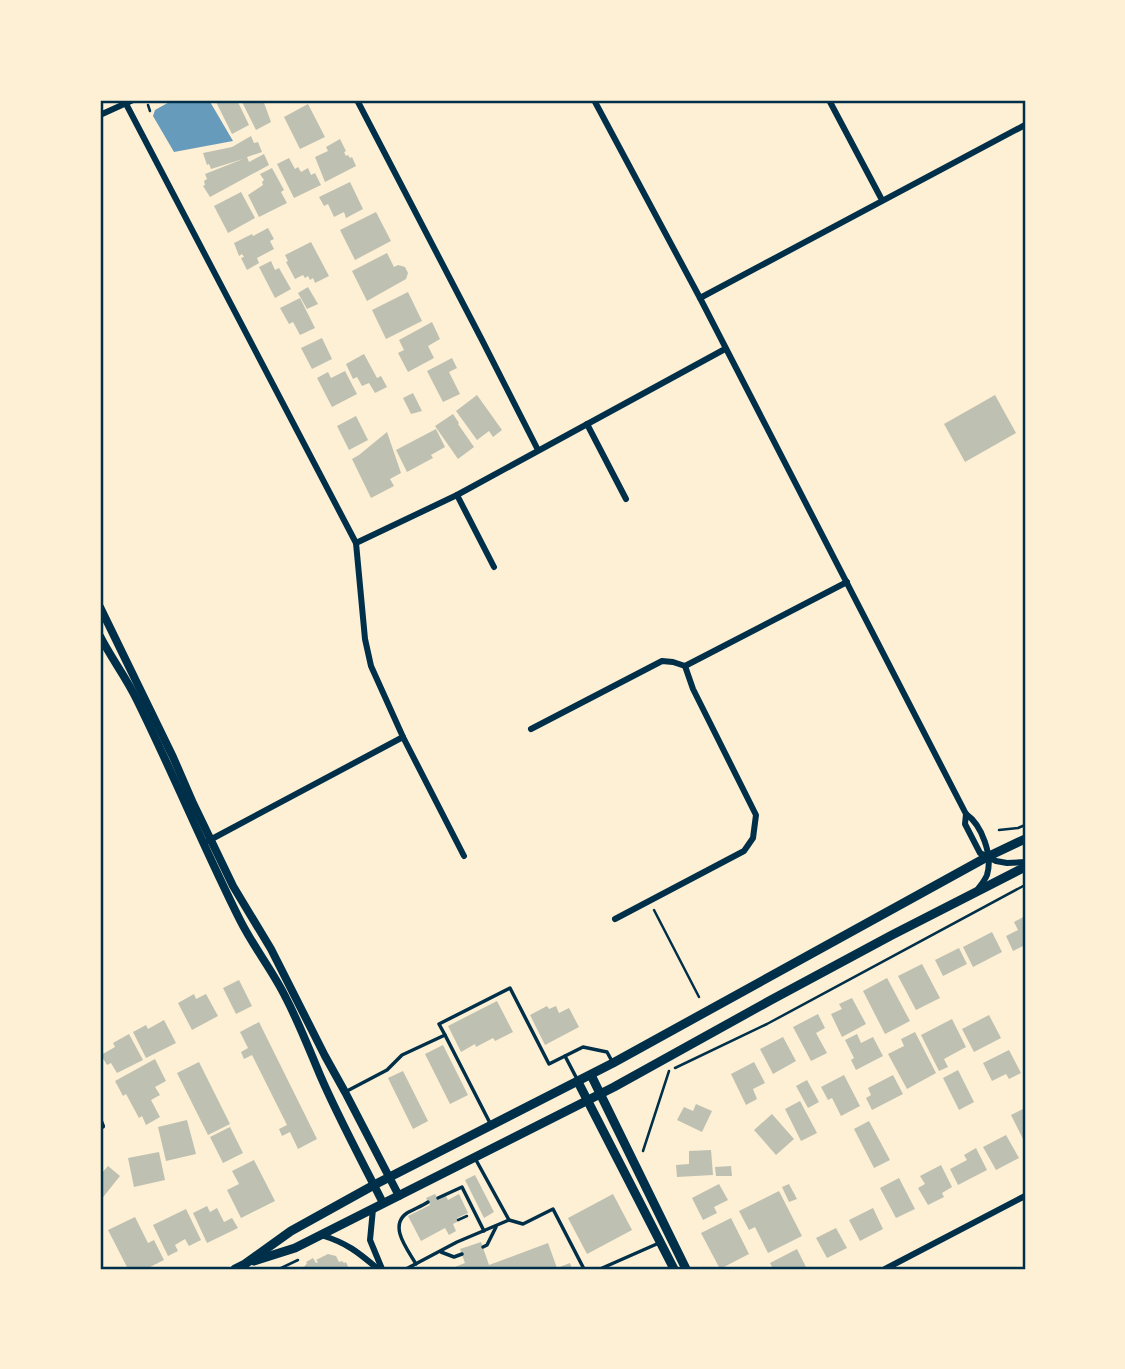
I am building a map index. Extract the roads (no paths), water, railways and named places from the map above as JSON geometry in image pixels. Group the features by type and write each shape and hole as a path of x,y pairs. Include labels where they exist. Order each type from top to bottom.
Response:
{"main road":[{"path":"245,1264 291,1231 374,1185 578,1082 987,857 1025,839"},
{"path":"235,1269 295,1248 601,1094 771,1000 1025,867"},
{"path":"591,1075 665,1240 674,1269"},
{"path":"578,1082 665,1240 686,1269"}],"street":[{"path":"357,100 538,450"},
{"path":"594,100 700,298 966,814 974,819 987,847 988,866 986,875 974,894"},
{"path":"829,100 882,200"},
{"path":"100,115 127,101 356,542 367,653 371,666 403,737 464,856"},
{"path":"700,298 1025,125"},
{"path":"356,542 457,495 725,349"},
{"path":"587,424 626,499"},
{"path":"457,495 494,567"},
{"path":"531,729 662,661 685,666 847,582"},
{"path":"100,607 173,757 250,939 287,998 326,1089 383,1203"},
{"path":"100,636 136,697 207,842 271,949 399,1196"},
{"path":"615,919 744,852 752,838 756,815 693,689 685,666"},
{"path":"207,842 403,737"},
{"path":"987,857 1007,863 1025,862"},
{"path":"885,1269 1025,1196"},
{"path":"373,1209 370,1240 380,1269"},
{"path":"321,1235 341,1241 380,1269"}],"lane":[{"path":"491,1125 439,1024 510,988 549,1064 583,1047 607,1052 613,1063"},
{"path":"345,1092 387,1070 402,1055 445,1035"},
{"path":"565,1056 578,1082"},
{"path":"475,1158 509,1220"},
{"path":"438,1198 462,1187 484,1231"},
{"path":"425,1269 400,1234 399,1224 405,1214 428,1202"},
{"path":"406,1269 509,1220 523,1224 553,1209 584,1269"},
{"path":"483,1247 487,1245 497,1225"},
{"path":"600,1269 665,1240"},
{"path":"440,1252 454,1257 462,1254"}],"water":[{"path":"173,100 209,100 233,141 174,152 153,116 155,110"}]}
